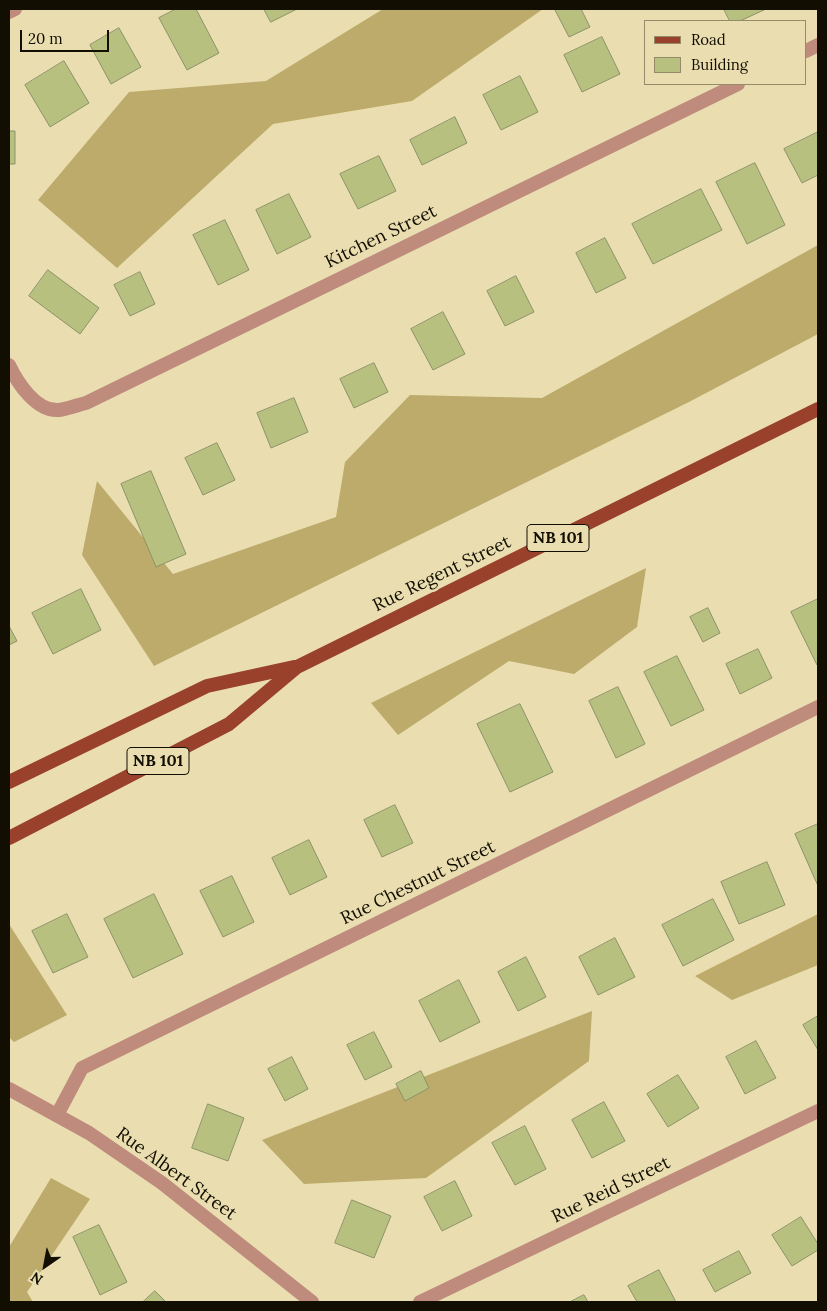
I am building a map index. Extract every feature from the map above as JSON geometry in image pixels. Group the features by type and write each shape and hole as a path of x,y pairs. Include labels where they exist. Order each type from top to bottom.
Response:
{"main road":[{"name":"Rue Regent Street","path":"9,838 229,724 297,667 818,409"},
{"name":"Rue Regent Street","path":"9,782 207,686 297,667"}],"street":[{"path":"9,12 15,9"},
{"name":"Kitchen Street","path":"9,365 17,381 38,404 57,410 86,403 736,85"},
{"name":"Rue Chestnut Street","path":"57,1115 82,1068 818,707"},
{"name":"Rue Albert Street","path":"9,1089 89,1133 162,1183 312,1302"},
{"name":"Rue Reid Street","path":"420,1302 818,1111"}],"shaded area":[{"path":"383,9 543,9 412,101 273,124 117,268 38,200 129,92 266,81"},
{"path":"818,245 818,334 689,402 154,666 82,555 97,481 173,574 336,517 345,462 410,395 542,398"},
{"path":"646,568 637,627 574,674 509,661 398,735 371,703"},
{"path":"818,914 818,965 732,1000 695,976"},
{"path":"9,924 67,1015 14,1042 9,1037"},
{"path":"592,1011 589,1061 426,1178 304,1184 262,1140"},
{"path":"51,1178 90,1199 27,1292 33,1302 9,1302 9,1247"}],"building":[{"path":"176,9 196,9 219,53 187,70 159,18"},
{"path":"264,9 297,9 271,22"},
{"path":"581,9 590,27 569,37 555,10"},
{"path":"724,9 766,9 742,20 730,20"},
{"path":"119,28 141,67 111,84 90,45"},
{"path":"602,37 620,74 582,92 564,55"},
{"path":"64,61 89,103 50,127 25,85"},
{"path":"520,76 538,112 501,130 483,95"},
{"path":"455,117 467,143 422,165 410,140"},
{"path":"9,131 15,131 15,164 9,164"},
{"path":"818,132 818,175 802,183 784,149"},
{"path":"379,156 396,191 358,209 340,174"},
{"path":"755,163 785,225 747,244 716,182"},
{"path":"701,189 722,230 653,264 632,224"},
{"path":"289,194 311,237 277,254 256,210"},
{"path":"225,220 249,270 218,285 193,235"},
{"path":"605,238 626,278 596,293 576,253"},
{"path":"48,270 99,308 80,334 29,296"},
{"path":"140,272 155,304 130,316 114,285"},
{"path":"516,276 534,312 505,326 487,291"},
{"path":"443,312 465,354 433,370 411,329"},
{"path":"374,363 388,392 354,408 340,379"},
{"path":"294,398 308,432 271,448 257,413"},
{"path":"217,443 235,480 203,495 185,458"},
{"path":"151,471 186,554 156,567 121,484"},
{"path":"81,589 101,630 53,654 32,613"},
{"path":"818,599 818,665 817,665 791,612"},
{"path":"708,608 720,633 703,642 690,617"},
{"path":"9,626 17,641 9,645"},
{"path":"758,649 772,678 740,694 726,664"},
{"path":"677,656 704,710 671,726 644,672"},
{"path":"618,687 645,744 616,758 589,701"},
{"path":"520,704 553,772 510,792 477,724"},
{"path":"395,805 413,843 382,857 364,820"},
{"path":"818,824 818,886 795,834"},
{"path":"309,840 327,877 290,895 272,858"},
{"path":"767,862 785,905 739,924 721,882"},
{"path":"232,876 254,922 223,937 200,891"},
{"path":"154,894 183,954 133,978 104,919"},
{"path":"713,899 734,940 683,966 662,925"},
{"path":"67,914 88,957 53,973 32,931"},
{"path":"615,938 635,977 598,995 579,957"},
{"path":"526,957 546,997 518,1011 498,972"},
{"path":"459,980 480,1022 440,1042 419,1001"},
{"path":"818,1016 818,1050 803,1025"},
{"path":"374,1032 392,1067 365,1080 347,1045"},
{"path":"756,1041 776,1078 745,1094 726,1057"},
{"path":"292,1057 308,1089 285,1101 268,1069"},
{"path":"421,1071 429,1088 405,1101 396,1084"},
{"path":"678,1075 699,1108 668,1127 647,1094"},
{"path":"604,1102 625,1141 592,1158 572,1120"},
{"path":"208,1104 244,1118 228,1161 192,1148"},
{"path":"525,1126 546,1169 515,1185 492,1143"},
{"path":"455,1181 472,1216 442,1231 424,1197"},
{"path":"352,1200 391,1216 374,1258 335,1243"},
{"path":"801,1217 818,1244 818,1250 792,1266 772,1235"},
{"path":"99,1225 127,1282 100,1295 73,1237"},
{"path":"739,1251 751,1273 715,1292 703,1270"},
{"path":"659,1270 676,1302 637,1302 628,1286"},
{"path":"155,1291 166,1302 143,1302"},
{"path":"584,1295 588,1302 570,1302"}]}
